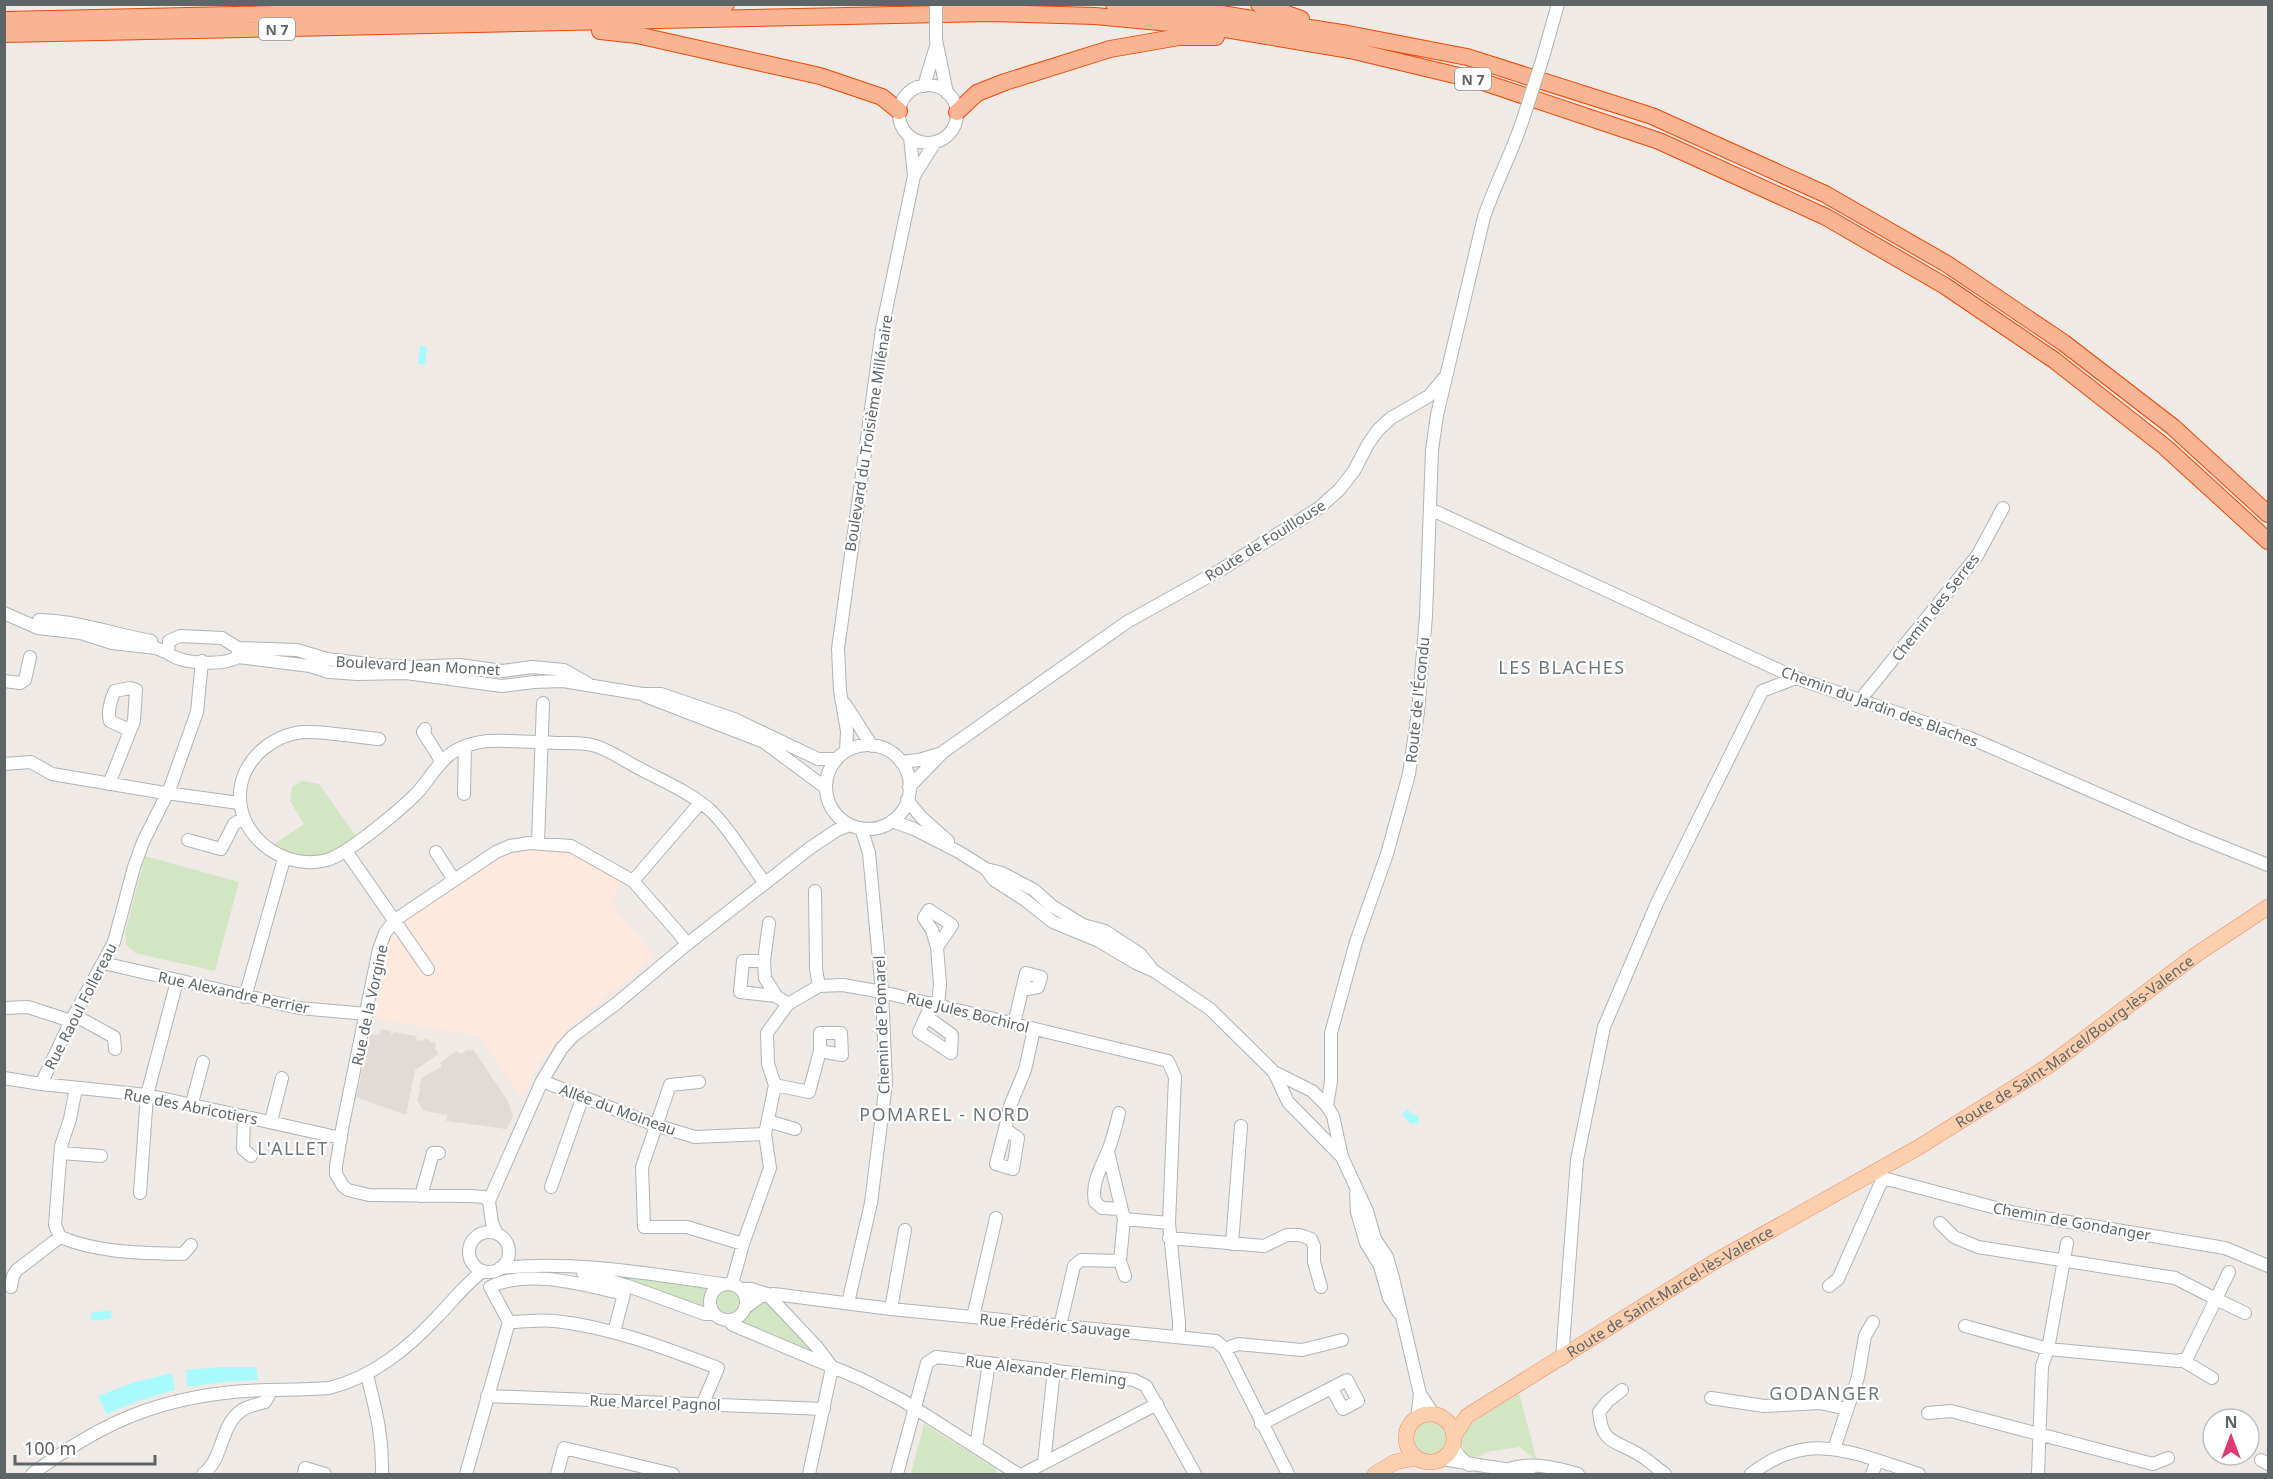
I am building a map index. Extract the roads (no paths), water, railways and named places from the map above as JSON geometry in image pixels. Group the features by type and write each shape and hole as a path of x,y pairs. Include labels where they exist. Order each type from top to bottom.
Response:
{"highway":[{"name":"N 7","path":"4,20 726,4"},
{"name":"N 7","path":"1114,4 1215,13 1348,34 1467,57 1652,116 1825,194 1947,264 2064,343 2174,427 2268,514"},
{"path":"1259,4 1348,34"},
{"name":"N 7","path":"4,34 991,13 1095,16 1213,27 1350,50 1480,81 1659,141 1827,216 1945,286 2054,360 2165,447 2268,541"},
{"path":"549,23 579,30 637,35 820,76 882,97 899,111"},
{"path":"957,112 977,93 1110,49 1179,37 1278,37"}],"main road":[{"name":"Route de Saint-Marcel/Bourg-lès-Valence","path":"1880,1174 2047,1066 2197,954 2268,906"},
{"name":"Route de Saint-Marcel-lès-Valence","path":"1439,1417 1467,1416 1562,1359 1714,1262 1880,1174"},
{"path":"1375,1474 1395,1462 1416,1458 1429,1463 1443,1459 1454,1441 1451,1426 1439,1417 1422,1416 1417,1419 1408,1430 1407,1444 1395,1462"},
{"name":"Route de Saint-Marcel-lès-Valence","path":"1454,1441 1467,1416"},
{"path":"1407,1444 1416,1458"}],"street":[{"path":"936,4 936,43 947,93"},
{"name":"Route de Fouillouse","path":"908,794 943,752 1127,622 1222,569 1319,508 1339,490 1354,471 1378,430 1391,418 1430,396 1446,375 1484,216 1492,192 1516,142 1558,4"},
{"path":"924,86 936,43"},
{"path":"924,86 940,88 947,93 957,112 949,134 935,142 926,143 910,137 903,130 900,121 899,111 907,94 924,86"},
{"name":"Boulevard du Troisième Millénaire","path":"842,755 847,731 840,692 838,649 882,329 914,176 910,137"},
{"name":"Boulevard du Troisième Millénaire","path":"914,176 935,142"},
{"name":"Route de l'Écondu","path":"1327,1107 1330,1087 1331,1033 1336,1012 1356,942 1387,855 1409,774 1418,712 1426,616 1432,450 1446,375"},
{"name":"Chemin des Serres","path":"1860,700 1977,556 2002,508"},
{"name":"Chemin du Jardin des Blaches","path":"1430,509 1796,678 1998,749 2123,806 2268,865"},
{"name":"Boulevard Jean Monnet","path":"4,613 23,620 85,625 103,631 133,636 169,647 180,660 224,662 238,652"},
{"name":"Boulevard Jean Monnet","path":"169,647 180,636 222,638 238,652 329,672 406,674 502,687 534,682 563,681 595,688 661,694 734,719 818,759 842,755"},
{"path":"4,681 20,683 25,680 30,657"},
{"name":"Rue Raoul Follereau","path":"41,1084 114,942 143,842 168,793 197,712 202,661"},
{"path":"1562,1359 1577,1160 1604,1028 1657,903 1762,692 1796,678"},
{"name":"Boulevard du Troisième Millénaire","path":"840,692 855,720 873,746"},
{"name":"Boulevard Jean Monnet","path":"642,694 764,742 826,788"},
{"path":"538,843 543,703"},
{"path":"425,729 423,732 442,762"},
{"path":"109,784 129,730"},
{"path":"379,739 303,732 284,737 259,753 248,766 241,784 239,803 243,818 253,834 267,849 284,859 307,862 327,860 346,851 404,805 442,762 465,746 487,741 594,745 700,803 717,818 765,883"},
{"path":"464,794 465,746"},
{"path":"32,1474 96,1431 135,1414 205,1395 329,1388 367,1375 390,1360 412,1341 462,1289 483,1271 495,1271 500,1268 508,1258 506,1241 497,1234 489,1201 553,1060 573,1036 617,1004 686,945 810,848 837,830 880,827 892,821 904,808 909,778 901,762 893,754 873,746 862,746 842,755 829,772 826,788 831,808 830,820 826,829 810,848"},
{"name":"Route de Fouillouse","path":"901,762 919,760 943,752"},
{"path":"4,764 31,762 52,774 239,803"},
{"path":"908,794 922,818 960,852 986,870 994,880 1026,900 1053,922 1099,941 1154,971 1210,1009 1287,1086 1312,1091 1330,1087"},
{"path":"633,881 700,803"},
{"path":"831,808 843,820 855,827"},
{"path":"188,840 220,849 234,824 243,818"},
{"path":"892,821 914,829 960,852"},
{"name":"Chemin de Pomarel","path":"848,1303 871,1203 886,1083 882,992 869,853 855,827"},
{"name":"Chemin de Pomarel","path":"869,853 880,827"},
{"name":"Rue de la Vorgine","path":"489,1201 484,1197 369,1195 343,1186 336,1174 341,1138 380,949 385,933 395,920 496,852 510,846 538,843 571,846 633,881 682,937 686,945"},
{"path":"346,851 428,969"},
{"path":"436,852 454,880"},
{"path":"245,997 284,859"},
{"path":"732,1286 743,1244 770,1168 765,1134 775,1084 768,1064 767,1033 788,1004 819,986 816,969 815,891"},
{"path":"769,923 764,961 765,978 776,996 788,1004"},
{"path":"927,1017 935,1004 940,984 937,947"},
{"path":"764,961 743,961 740,992 776,996"},
{"name":"Rue Alexandre Perrier","path":"103,963 299,1008 367,1014"},
{"path":"140,1193 147,1095 177,981"},
{"name":"Rue Jules Bochirol","path":"819,986 843,985 882,992 1168,1061 1174,1077 1169,1223 1179,1336"},
{"path":"1014,1024 1022,990"},
{"path":"4,1008 28,1007 73,1018 114,1037 115,1049"},
{"path":"1005,1129 1010,1107 1025,1070 1034,1029"},
{"path":"775,1084 809,1092 820,1051"},
{"path":"192,1103 203,1062"},
{"name":"Rue des Abricotiers","path":"4,1078 147,1095 192,1103 341,1138"},
{"path":"271,1122 282,1078"},
{"name":"Allée du Moineau","path":"542,1081 583,1095 655,1125 694,1137 765,1134"},
{"path":"699,1082 670,1085 642,1167 644,1227 687,1227 743,1244"},
{"path":"1287,1086 1288,1102 1342,1157"},
{"path":"60,1237 56,1225 61,1153 76,1088"},
{"path":"1312,1091 1333,1116 1339,1134 1342,1157 1356,1189 1357,1212 1366,1243 1380,1266 1389,1298 1401,1317 1420,1394 1417,1419"},
{"path":"551,1187 583,1095"},
{"path":"1119,1113 1108,1152 1099,1169 1093,1195 1095,1202 1102,1208 1123,1214 1169,1223"},
{"path":"244,1116 243,1149 251,1155"},
{"path":"768,1122 795,1129"},
{"path":"1232,1244 1241,1126"},
{"path":"1326,1141 1339,1134"},
{"path":"1108,1152 1123,1214 1120,1262 1125,1276"},
{"path":"61,1153 101,1156"},
{"path":"421,1196 433,1153 439,1153"},
{"path":"1829,1286 1838,1279 1880,1174"},
{"name":"Chemin de Gondanger","path":"1880,1174 1964,1201 2015,1213 2225,1248 2268,1266"},
{"path":"462,1289 472,1261 470,1249 492,1215"},
{"path":"973,1317 996,1218"},
{"path":"1940,1223 1954,1237 1978,1247 2175,1278 2245,1313"},
{"path":"891,1309 905,1230"},
{"path":"481,1234 497,1234"},
{"path":"1170,1238 1264,1246 1287,1234 1300,1235 1311,1239 1314,1246 1314,1262 1321,1287"},
{"path":"60,1237 83,1246 135,1253 183,1254 191,1245"},
{"path":"11,1287 17,1270 60,1237"},
{"path":"2038,1474 2042,1366 2048,1349 2067,1243"},
{"path":"509,1252 527,1265"},
{"path":"1060,1326 1074,1266 1080,1260 1120,1262"},
{"path":"472,1261 483,1271"},
{"path":"500,1268 527,1265 562,1267 628,1286 705,1314 714,1314"},
{"name":"Rue Frédéric Sauvage","path":"562,1267 632,1272 751,1289 768,1294 891,1309 1179,1336 1216,1341 1225,1349"},
{"path":"1965,1326 2048,1349 2178,1361 2187,1358 2229,1272"},
{"path":"466,1474 509,1322 490,1287 501,1281 518,1278 548,1279 578,1283 624,1294 614,1332"},
{"path":"732,1286 746,1297 746,1307"},
{"path":"732,1286 711,1295 709,1305 714,1314 729,1321 740,1316 756,1299 768,1294 817,1347 832,1368 809,1474"},
{"path":"509,1322 553,1320 614,1332 718,1368 704,1403"},
{"path":"729,1321 733,1325 861,1379 916,1407 1018,1474"},
{"path":"1834,1449 1858,1377 1865,1336 1873,1322"},
{"path":"1288,1474 1225,1349 1238,1344 1302,1350 1342,1340"},
{"name":"Rue Alexander Fleming","path":"897,1474 927,1363 936,1357 1134,1380 1146,1386 1195,1474"},
{"path":"2182,1360 2212,1378"},
{"path":"976,1447 989,1363"},
{"path":"1044,1463 1054,1370"},
{"path":"367,1375 380,1422 381,1474"},
{"path":"1261,1424 1347,1380 1358,1401 1349,1412 1343,1409 1332,1389"},
{"path":"224,1474 208,1471 226,1429 242,1410 265,1402 272,1390"},
{"path":"1622,1390 1599,1412 1601,1426 1611,1442 1638,1454 1665,1474"},
{"path":"1420,1394 1439,1417"},
{"name":"Rue Marcel Pagnol","path":"487,1396 824,1409"},
{"path":"1712,1398 1764,1406 1820,1403 1847,1409"},
{"path":"1023,1474 1157,1404"},
{"path":"1928,1413 1951,1411 2153,1464 2168,1458"},
{"path":"1454,1441 1460,1457 1470,1465"},
{"path":"1751,1474 1767,1462 1788,1452 1809,1447 1834,1449 1919,1474"},
{"path":"556,1474 564,1448 647,1471 673,1474"},
{"path":"1443,1459 1494,1471 1530,1465 1578,1474"},
{"path":"1872,1474 1877,1461"},
{"path":"304,1474 305,1468 325,1474"},
{"path":"1508,1469 1529,1474"}],"water":[{"path":"420,346 427,347 425,365 418,364"},
{"path":"1407,1109 1414,1115 1418,1115 1419,1123 1411,1124 1402,1115"},
{"path":"110,1310 112,1318 92,1321 91,1313"},
{"path":"256,1367 258,1380 187,1387 186,1370"},
{"path":"172,1373 175,1390 140,1400 107,1414 98,1396 135,1382"}],"district":[{"name":"LES BLACHES","path":"1562,667"},
{"name":"POMAREL - NORD","path":"945,1114"},
{"name":"L'ALLET","path":"293,1148"},
{"name":"GODANGER","path":"1825,1393"}]}
